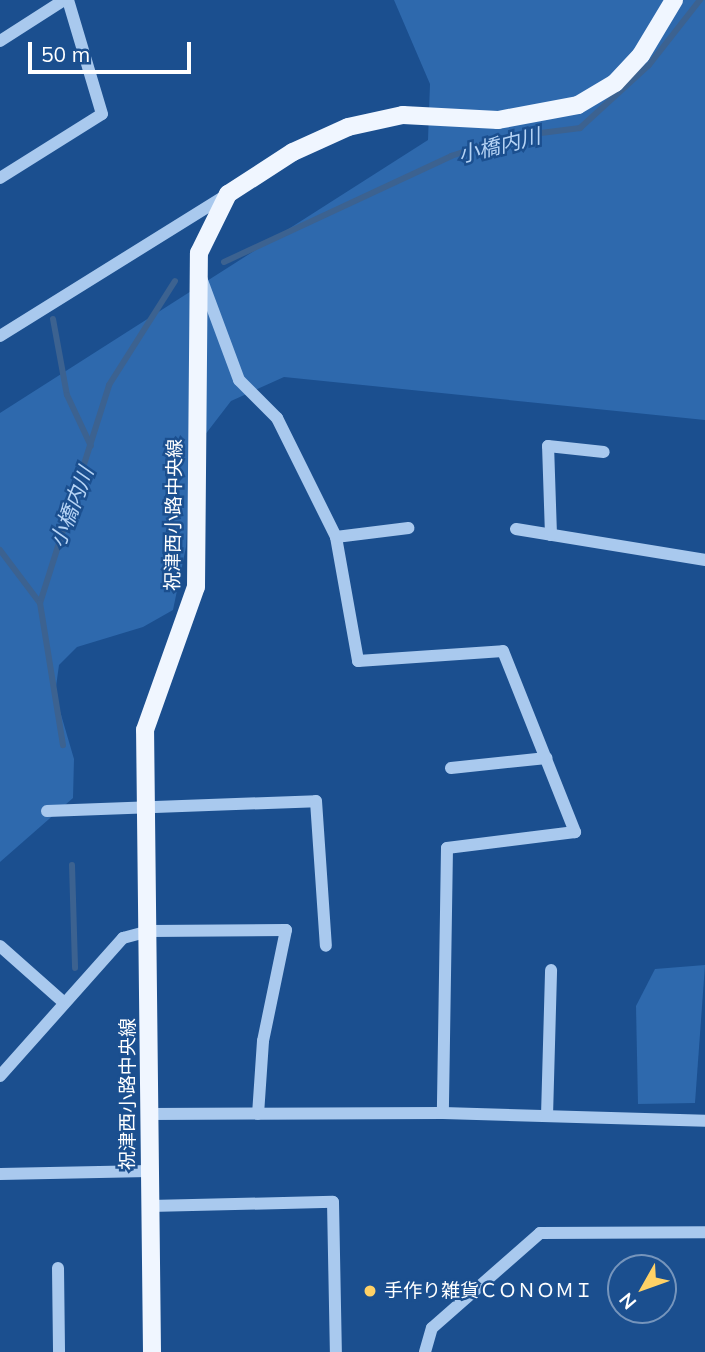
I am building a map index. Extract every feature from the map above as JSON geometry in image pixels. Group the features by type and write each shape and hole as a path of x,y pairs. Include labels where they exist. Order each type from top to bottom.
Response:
{"main road":[{"path":"228,194 303,147 378,118 498,120 578,105 615,83 641,55 674,0"},
{"name":"祝津西小路中央線","path":"152,1352 145,730 196,587 197,267 228,194"}],"street":[{"path":"0,41 66,0 102,114 0,178"},
{"path":"0,336 228,194"},
{"path":"197,267 239,380 276,418 335,537 358,661 503,651 575,832 447,848 443,1113"},
{"path":"551,535 548,446 604,452"},
{"path":"335,537 408,528"},
{"path":"516,529 705,560"},
{"path":"451,768 546,758"},
{"path":"47,811 316,801 326,946"},
{"path":"0,1076 62,1001 123,938 149,931 286,930 263,1041 258,1114"},
{"path":"0,946 62,1001"},
{"path":"547,1116 551,970"},
{"path":"148,1114 443,1113 705,1121"},
{"path":"0,1174 149,1171"},
{"path":"150,1206 333,1202 336,1352"},
{"path":"425,1352 432,1328 540,1233 705,1232"},
{"path":"58,1268 59,1352"}],"shaded area":[{"path":"394,0 705,0 705,420 284,377 231,401 191,453 186,547 173,610 143,627 77,647 59,665 55,694 74,759 73,798 0,862 0,413 428,140 430,84"},
{"path":"705,965 695,1103 638,1104 636,1006 655,969"}],"waterway":[{"name":"小橋内川","path":"224,262 451,156 509,137 580,128 649,65 700,0"},
{"name":"小橋内川","path":"0,550 40,603 109,385 175,281"},
{"path":"53,319 67,395 91,446"},
{"path":"40,603 63,745"},
{"path":"72,865 75,968"}],"place":[{"name":"手作り雑貨ＣＯＮＯＭＩ","path":"370,1291"}]}
